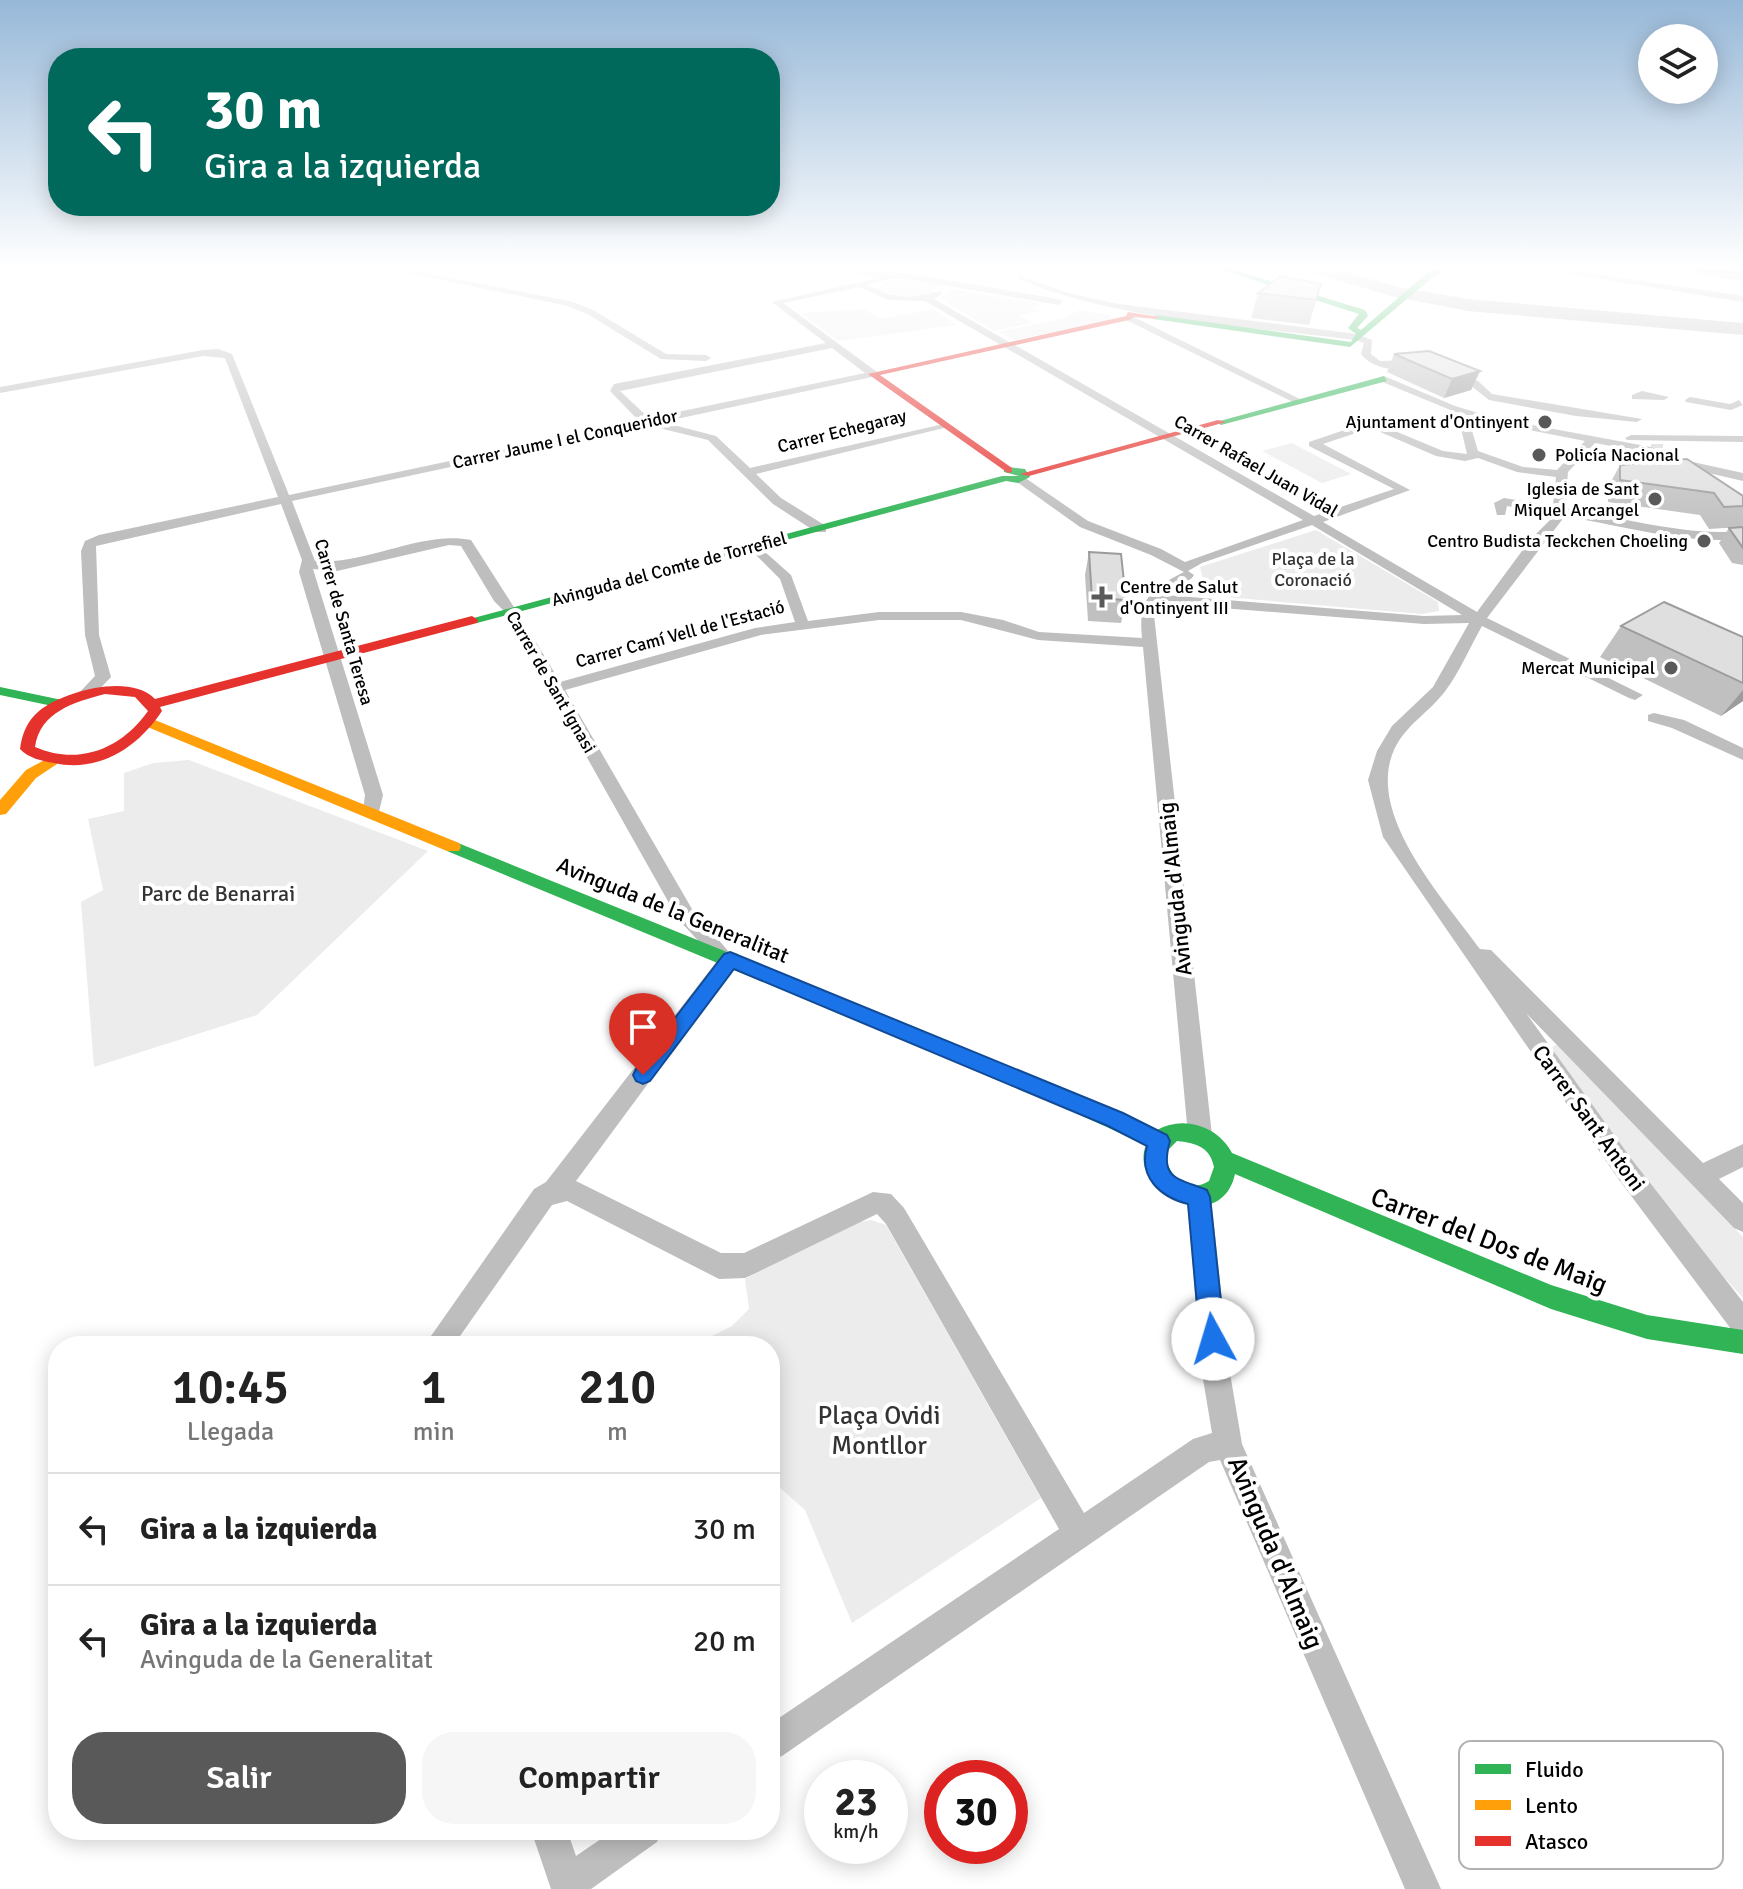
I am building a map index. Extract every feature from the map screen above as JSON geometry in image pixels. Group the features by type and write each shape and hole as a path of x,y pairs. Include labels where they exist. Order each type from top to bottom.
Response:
{"street":[{"name":"Carrer de Santa Teresa","path":"5,382 40,381 185,356"},
{"name":"Carrer de Santa Teresa","path":"227,356 292,516 308,565 306,572 374,795 372,812"},
{"path":"664,356 763,357"},
{"path":"768,356 621,385 615,391 647,422 708,436 777,501 821,529"},
{"path":"848,356 1084,524 1156,552 1186,571 1191,589 1201,601"},
{"name":"Carrer Jaume I el Conqueridor","path":"103,677 92,635 90,544 114,535 956,356"},
{"name":"Carrer Rafael Juan Vidal","path":"1028,356 1479,619 1635,695"},
{"path":"1210,356 1299,401"},
{"path":"1348,356 1384,379 1471,415 1504,424 1651,450"},
{"path":"1368,356 1374,363 1385,366 1434,364 1469,376 1491,398 1576,413 1637,419"},
{"name":"Avinguda del Comte de Torrefiel","path":"151,717 183,697 1384,379"},
{"path":"1636,397 1639,394 1664,397"},
{"path":"1690,400 1731,407 1739,403"},
{"path":"1469,456 1465,424 1471,415"},
{"path":"1156,598 1197,560 1404,490 1313,444 1371,424 1440,454 1469,456 1521,470 1561,474"},
{"name":"Carrer Echegaray","path":"749,472 944,425"},
{"path":"1560,510 1561,474 1597,441 1614,438 1743,439"},
{"path":"1597,441 1654,458 1743,477"},
{"path":"1669,450 1743,453"},
{"path":"1501,512 1500,503 1504,502 1689,533 1740,537"},
{"name":"Carrer Sant Antoni","path":"1560,510 1558,519 1535,543 1479,619 1453,670 1439,689 1391,739 1378,773 1394,843 1625,1169 1743,1324"},
{"name":"Carrer de Sant Ignasi","path":"308,565 337,567 457,540 466,543 501,601 511,610 685,914 727,958"},
{"path":"754,546 786,578 802,623"},
{"path":"1442,596 1453,609 1450,620"},
{"path":"1156,598 1450,620 1479,619"},
{"name":"Avinguda d'Almaig","path":"1156,598 1147,607 1200,1135"},
{"name":"Carrer Camí Vell de l'Estació","path":"554,688 760,631 802,623 892,615 950,615 987,620 1038,636 1150,643"},
{"path":"85,695 103,677 121,690"},
{"path":"52,761 36,757 27,749 25,739 37,721 62,704 85,695 121,690"},
{"name":"Avinguda de la Generalitat","path":"121,690 151,717 372,812 1116,1119 1159,1141"},
{"path":"0,691 62,704"},
{"path":"0,810 31,774 52,761 103,753 151,717"},
{"path":"1654,718 1678,724 1743,755"},
{"name":"Carrer Sant Antoni","path":"1440,909 1743,1220"},
{"path":"444,1336 543,1197 555,1190 727,958"},
{"path":"1177,1132 1200,1135 1219,1150 1225,1160 1225,1181 1219,1189 1199,1197 1174,1190 1157,1172 1154,1161 1159,1141 1177,1132"},
{"path":"1701,1176 1743,1155"},
{"name":"Carrer del Dos de Maig","path":"1225,1160 1551,1297 1659,1330 1743,1342"},
{"path":"555,1190 569,1190 719,1266 730,1267 745,1265 873,1203 888,1205 1078,1532"},
{"name":"Avinguda d'Almaig","path":"1199,1197 1215,1367 1228,1444 1254,1510 1423,1889"},
{"path":"780,1737 1203,1449 1228,1444"},
{"path":"553,1840 569,1886 631,1840"}],"green space":[{"path":"1292,443 1351,474 1322,483 1262,451"},
{"name":"Plaça de la Coronació","path":"1316,530 1438,602 1439,611 1422,614 1213,596 1206,591 1200,567"},
{"name":"Parc de Benarrai","path":"189,760 428,851 257,1015 94,1067 81,902 103,890 88,819 124,811 124,773 153,763"},
{"path":"1557,1045 1743,1237 1743,1298 1679,1228 1550,1048"},
{"name":"Plaça Ovidi Montllor","path":"871,1220 886,1225 1041,1498 852,1623 805,1510 780,1488 780,1336 712,1336 732,1326 749,1309 745,1279 854,1223"}],"building":[{"path":"1399,356 1442,356 1480,371 1452,379"},
{"path":"1687,459 1743,496 1743,506 1724,507 1714,493 1620,480 1620,465"},
{"path":"1743,527 1743,548 1729,528"},
{"path":"1089,552 1121,554 1126,600 1092,598"},
{"path":"1664,602 1743,637 1743,683 1621,626"}],"tunnel":[{"path":"1651,450 1669,450"}],"traffic: fast":[{"path":"1221,422 1384,379"},
{"path":"472,620 1006,478 1018,480 1025,477 1021,471 1008,470"},
{"path":"0,691 62,704"},
{"path":"453,847 1046,1090 1159,1141"},
{"path":"1177,1132 1202,1136 1215,1144 1222,1155 1225,1167 1223,1179 1217,1189 1207,1195 1194,1196 1178,1191 1167,1184 1160,1174 1154,1150 1166,1135 1177,1132"},
{"path":"1225,1160 1551,1297 1647,1327 1743,1342"}],"traffic: slow":[{"path":"150,723 453,847"},
{"path":"0,810 31,774 52,761"}],"traffic: jam":[{"path":"873,374 955,356"},
{"path":"873,374 1008,470"},
{"path":"1025,474 1221,422"},
{"path":"154,704 472,620"},
{"path":"105,690 140,694 155,711 131,739 115,749 81,760 44,757 27,749 29,735 43,715 66,702 105,690"}],"place":[{"name":"Ajuntament d'Ontinyent","path":"1545,422"},
{"name":"Policía Nacional","path":"1539,455"},
{"name":"Iglesia de Sant Miquel Arcangel","path":"1655,499"},
{"name":"Centro Budista Teckchen Choeling","path":"1704,541"},
{"name":"Centre de Salut d'Ontinyent III","path":"1102,597"},
{"name":"Mercat Municipal","path":"1671,668"}],"route":[{"path":"643,1075 730,959 1116,1119 1159,1141 1154,1150 1154,1161 1164,1182 1174,1190 1199,1197 1213,1339"}]}
